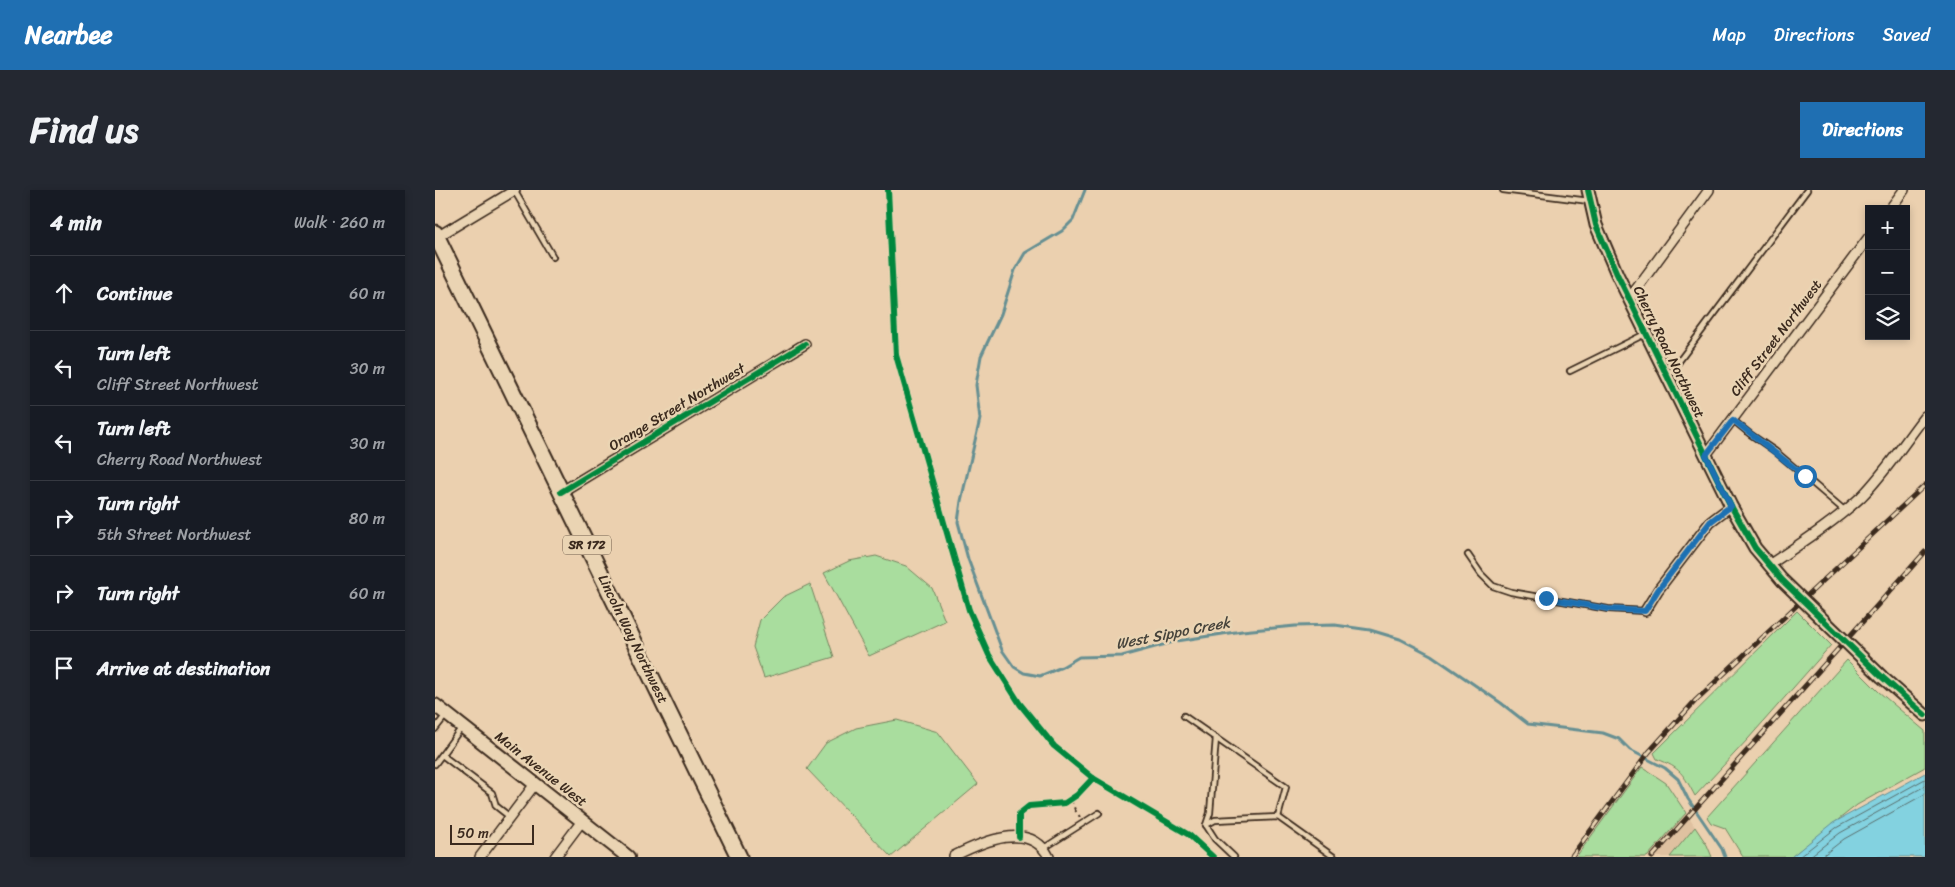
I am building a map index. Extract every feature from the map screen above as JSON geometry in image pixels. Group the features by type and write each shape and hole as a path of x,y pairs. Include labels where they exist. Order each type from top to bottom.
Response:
{"main road":[{"name":"Lincoln Way Northwest","path":"436,235 440,257 561,492 736,855"},
{"name":"Main Avenue West","path":"435,704 628,857"}],"street":[{"path":"436,235 514,190"},
{"path":"1629,299 1709,190"},
{"path":"1893,205 1904,190"},
{"name":"Cherry Road Northwest","path":"1589,195 1604,246 1731,506 1755,548 1782,580 1882,677 1923,709"},
{"name":"Cliff Street Northwest","path":"1706,455 1865,242"},
{"name":"Orange Street Northwest","path":"561,492 805,344"},
{"path":"1769,565 1844,510 1876,480 1925,416"},
{"path":"1645,611 1658,590 1710,522 1731,506"},
{"path":"480,857 535,784"},
{"path":"555,857 582,822"},
{"path":"954,856 990,840 1028,838 1037,842 1049,857"}],"lane":[{"path":"514,190 553,258"},
{"path":"1503,190 1589,195"},
{"path":"1668,377 1807,190"},
{"path":"1570,370 1646,334"},
{"path":"1733,420 1775,451 1844,510"},
{"path":"1468,554 1481,574 1493,586 1511,592 1608,609 1645,611"},
{"path":"435,729 447,714"},
{"path":"1184,716 1286,786 1278,817"},
{"path":"435,764 463,727"},
{"path":"1216,738 1210,813 1207,825 1215,839 1234,857"},
{"path":"442,755 492,793 496,806 510,817"},
{"path":"1043,848 1099,813"},
{"path":"1207,825 1215,820 1278,817 1334,857"}],"path":[{"path":"1071,799 1075,810 1085,823"}],"shaded area":[{"path":"1686,813 1695,827 1670,857 1647,857"}],"green space":[{"path":"876,556 906,566 932,588 945,621 869,656 824,573 849,561"},
{"path":"810,584 834,657 764,678 753,647 760,620 783,597"},
{"path":"1797,611 1831,645 1695,796 1681,773 1671,765 1657,759 1654,753"},
{"path":"1847,660 1879,692 1925,731 1925,767 1857,805 1791,857 1743,857 1725,828 1711,823 1707,817"},
{"path":"897,720 938,732 978,784 891,857 807,769 826,743 856,728"},
{"path":"1642,767 1666,783 1686,813 1647,857 1576,857"},
{"path":"1695,827 1707,845 1712,857 1670,857"}],"water":[{"path":"1925,773 1925,856 1791,857 1833,823"}],"waterway":[{"name":"West Sippo Creek","path":"1085,190 1073,220 1062,231 1025,253 1015,270 1001,314 981,356 976,385 980,419 958,522 968,559 1002,650 1014,667 1024,673 1040,676 1062,667 1079,657 1122,656 1177,641 1242,631 1295,626 1335,625 1370,630 1400,639 1431,655 1528,724 1603,733 1619,739 1630,750 1665,768 1678,779 1688,799 1722,849 1725,857"}],"railway":[{"path":"1571,857 1649,752 1696,700 1925,485"},
{"path":"1652,857 1925,552"}],"cycle path":[{"path":"888,190 896,355 969,610 989,655 1020,704 1054,746 1093,778 1189,835 1213,857"},
{"path":"1588,190 1596,225 1617,274 1731,506 1755,548 1782,580 1882,677 1925,715"},
{"path":"561,492 805,344"},
{"path":"1019,837 1019,814 1029,806 1065,803 1077,795 1093,778"}],"route":[{"path":"1546,598 1608,609 1645,611 1658,590 1710,522 1731,506 1706,455 1733,420 1805,476"}]}
